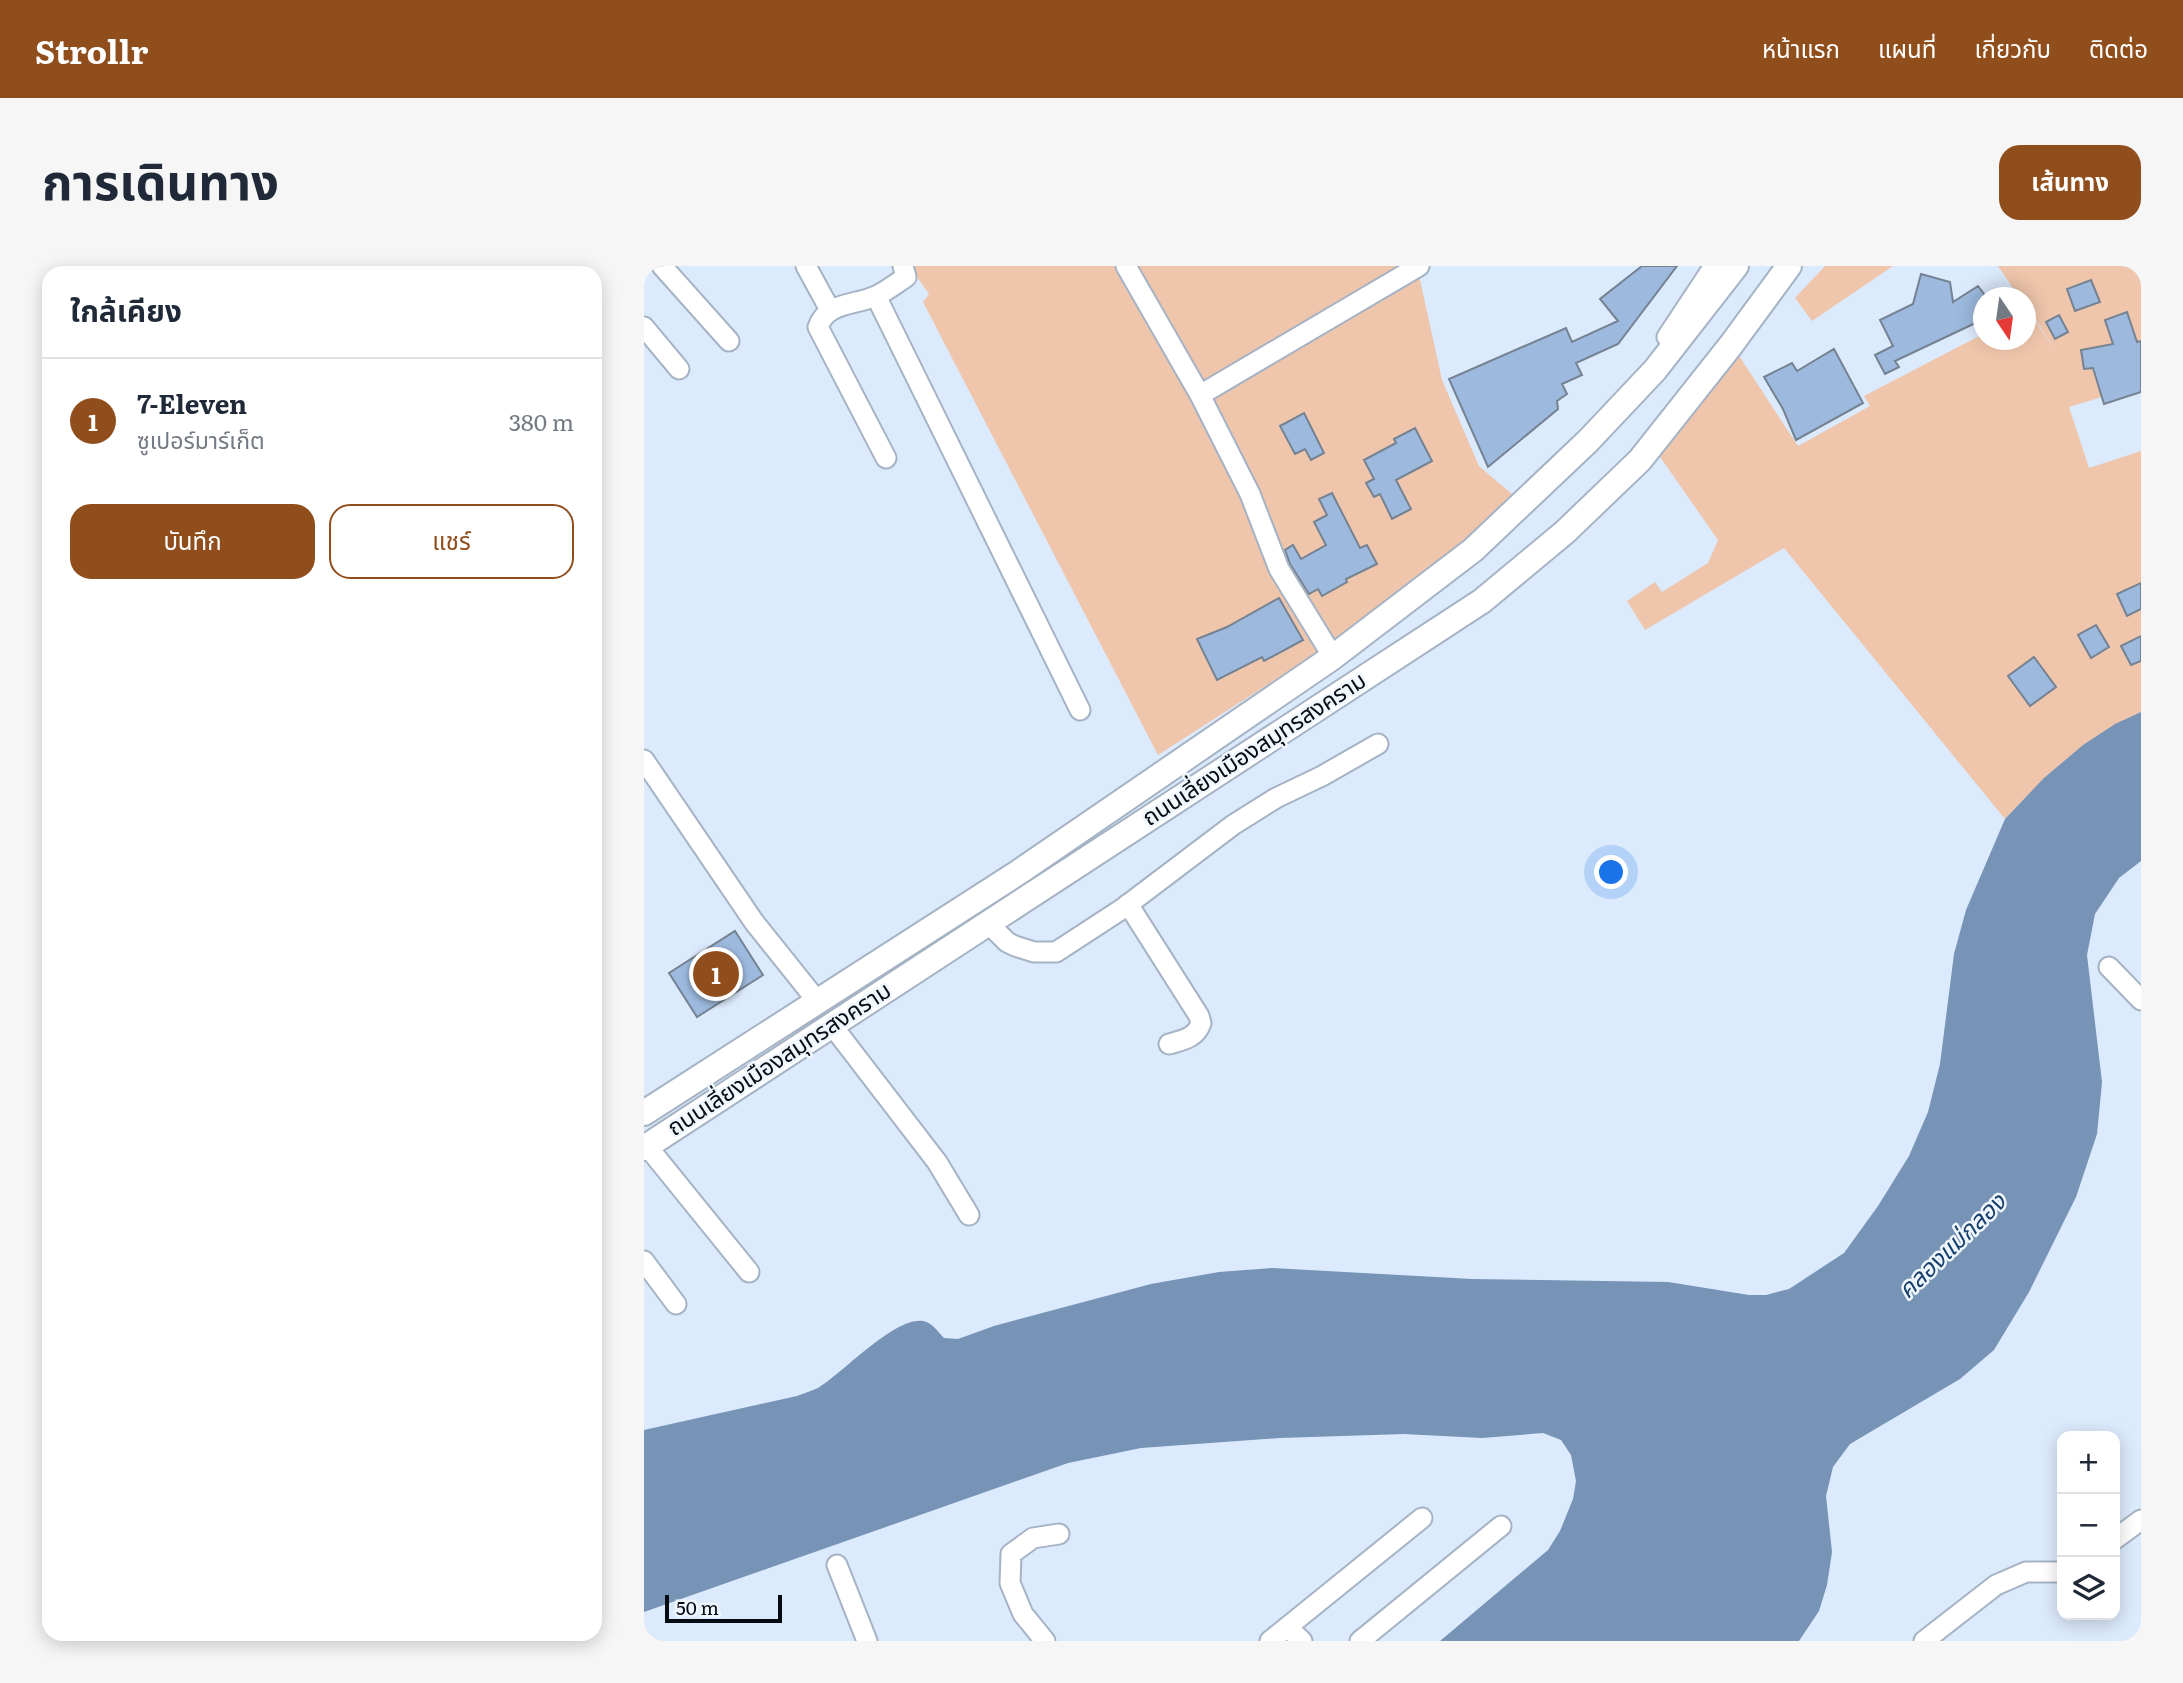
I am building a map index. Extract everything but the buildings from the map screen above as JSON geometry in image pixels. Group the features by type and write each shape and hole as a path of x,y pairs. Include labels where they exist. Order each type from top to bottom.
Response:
{"main road":[{"name":"ถนนเลี่ยงเมืองสมุทรสงคราม","path":"644,1113 1019,872 1333,657 1473,551 1588,441 1655,370 1736,266"},
{"name":"ถนนเลี่ยงเมืองสมุทรสงคราม","path":"646,1147 1482,601 1565,533 1640,460 1731,345 1789,266"}],"street":[{"path":"662,266 729,341"},
{"path":"806,266 830,310"},
{"path":"886,458 818,327 821,317 830,310 876,296 906,277 903,266"},
{"path":"1126,266 1200,395 1250,494 1279,569 1333,657"},
{"path":"1200,395 1419,266"},
{"path":"1588,441 1650,363 1714,266"},
{"path":"876,296 1080,710"},
{"path":"644,327 679,369"},
{"path":"989,924 1007,942 1015,946 1034,952 1056,952 1128,904 1233,825 1276,798 1378,744"},
{"path":"644,760 754,922 818,1002"},
{"path":"1128,904 1199,1016 1201,1023 1195,1034 1169,1044"},
{"path":"2109,967 2141,1000"},
{"path":"831,1024 937,1162 969,1215"},
{"path":"646,1147 749,1272"},
{"path":"644,1261 676,1304"},
{"path":"1270,1641 1422,1518"},
{"path":"2120,1536 2140,1523"},
{"path":"1360,1641 1501,1525"},
{"path":"1045,1641 1023,1614 1010,1583 1011,1554 1033,1538 1059,1534"},
{"path":"837,1565 867,1641"},
{"path":"1924,1641 1996,1585 2026,1572 2057,1572"},
{"path":"1287,1627 1302,1641"}],"shaded area":[{"path":"909,266 1417,266 1442,380 1479,466 1513,495 1465,543 1337,640 1158,755 923,302 929,294"},
{"path":"1825,266 1893,266 1812,321 1795,298"},
{"path":"1998,266 2141,266 2141,374 2099,388 2102,397 2069,407 2089,468 2141,451 2141,712 2102,733 2068,758 2005,819 1784,548 1645,630 1627,601 1655,582 1662,592 1708,563 1718,540 1651,444 1732,345 1798,446 1870,406 1864,396 1973,339 1973,350 2036,350 2036,322 2059,356 2036,320 2036,287 2012,287"}],"water":[{"name":"คลองแม่กลอง","path":"2141,712 2141,861 2119,878 2095,914 2087,955 2102,1082 2097,1134 2076,1197 2029,1292 1994,1350 1960,1379 1850,1444 1833,1467 1826,1496 1832,1552 1827,1585 1819,1611 1799,1641 1440,1641 1548,1550 1560,1531 1573,1499 1576,1481 1571,1455 1561,1440 1543,1433 1482,1438 1404,1434 1280,1438 1141,1448 1068,1463 644,1612 644,1430 797,1396 818,1388 884,1336 911,1322 926,1322 944,1338 958,1339 994,1326 1151,1284 1219,1272 1272,1268 1472,1279 1668,1282 1749,1295 1766,1295 1789,1289 1844,1253 1909,1156 1928,1112 1940,1064 1954,954 1966,910 2005,819 2044,778 2083,745 2115,724"}],"place":[{"name":"7-Eleven","path":"716,974"}]}
